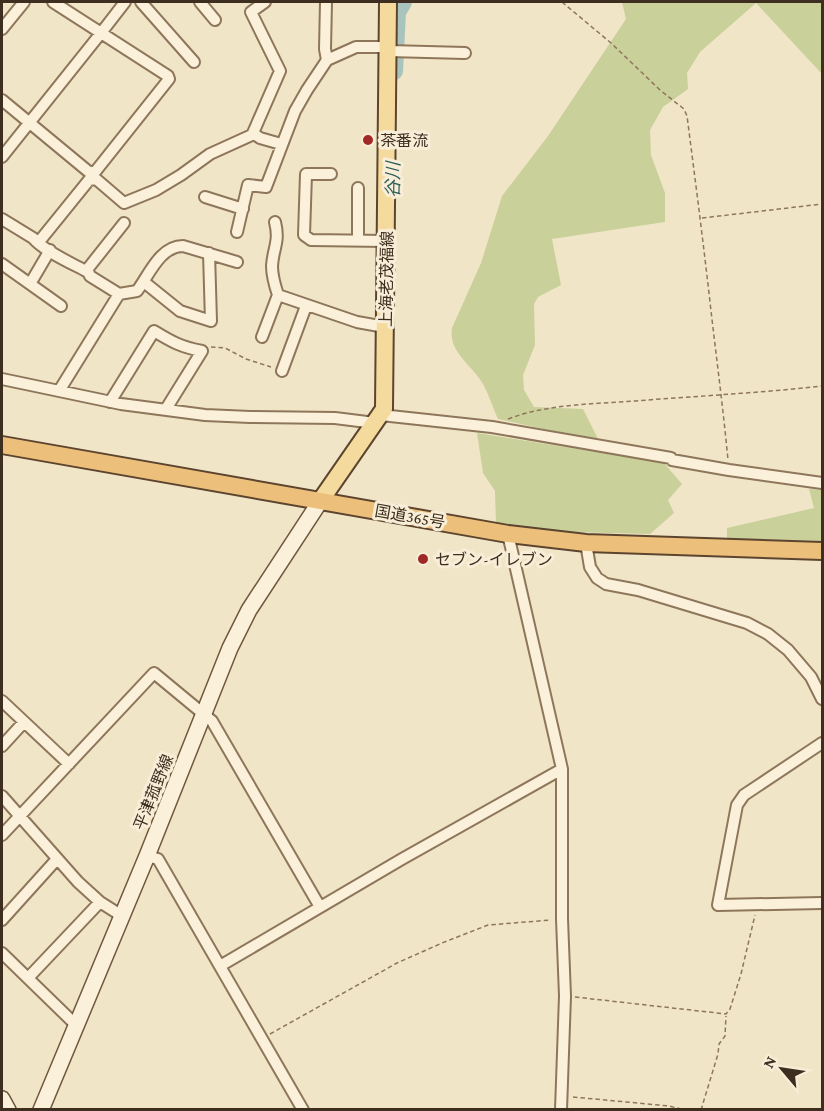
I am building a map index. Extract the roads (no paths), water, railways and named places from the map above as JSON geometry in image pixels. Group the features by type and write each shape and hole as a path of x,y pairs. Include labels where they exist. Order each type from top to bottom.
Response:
{"highway":[{"name":"国道365号","path":"2,445 508,534 586,543 822,552"}],"main road":[{"name":"上海老茂福線","path":"321,500 384,409 392,50 388,2"},
{"name":"平津菰野線","path":"41,1110 147,856 230,648 249,610 321,500"},
{"path":"2,1099 8,1110"}],"street":[{"path":"2,29 24,2"},
{"path":"38,243 169,79 168,76 54,2"},
{"path":"2,157 125,2"},
{"path":"141,2 194,62"},
{"path":"200,2 215,20"},
{"path":"254,134 280,71 252,12 265,2"},
{"path":"326,2 325,49 327,60"},
{"path":"237,232 248,185 266,187 295,111 327,60 356,47 465,53"},
{"path":"2,100 124,203 156,190 210,154 254,134"},
{"path":"254,134 281,144"},
{"path":"331,174 306,174 304,235 311,240 386,241"},
{"path":"358,188 358,241"},
{"path":"205,197 243,209"},
{"path":"2,219 86,271 124,223"},
{"path":"262,337 278,295 272,266 278,242 275,222"},
{"path":"87,269 90,276 119,294 137,291 162,255 175,246 183,246 237,262"},
{"path":"30,284 50,250"},
{"path":"144,282 180,311 211,321 209,253"},
{"path":"2,264 60,306"},
{"path":"59,391 119,294"},
{"path":"278,295 357,322 386,327"},
{"path":"282,371 306,306"},
{"path":"110,402 154,331 181,346 202,351 166,409"},
{"path":"2,379 110,402 205,415 378,419 492,427 729,470 822,483"},
{"path":"508,534 562,769 562,919 566,996 561,1110"},
{"path":"586,543 590,567 597,578 606,584 638,590 747,623 768,634 788,650 811,677 822,699"},
{"path":"2,835 154,673 212,721 320,907"},
{"path":"2,701 69,764"},
{"path":"2,746 24,722"},
{"path":"822,743 744,795 737,805 718,905 822,903"},
{"path":"220,966 562,769"},
{"path":"2,796 78,882 100,902 122,916"},
{"path":"147,856 158,860 303,1110"},
{"path":"2,920 57,859"},
{"path":"28,978 100,902"},
{"path":"2,952 76,1025"}],"waterway":[{"name":"谷川","path":"394,71 397,12 403,2"}],"place":[{"name":"茶番流","path":"368,140"},
{"name":"セブン-イレブン","path":"423,559"}]}
